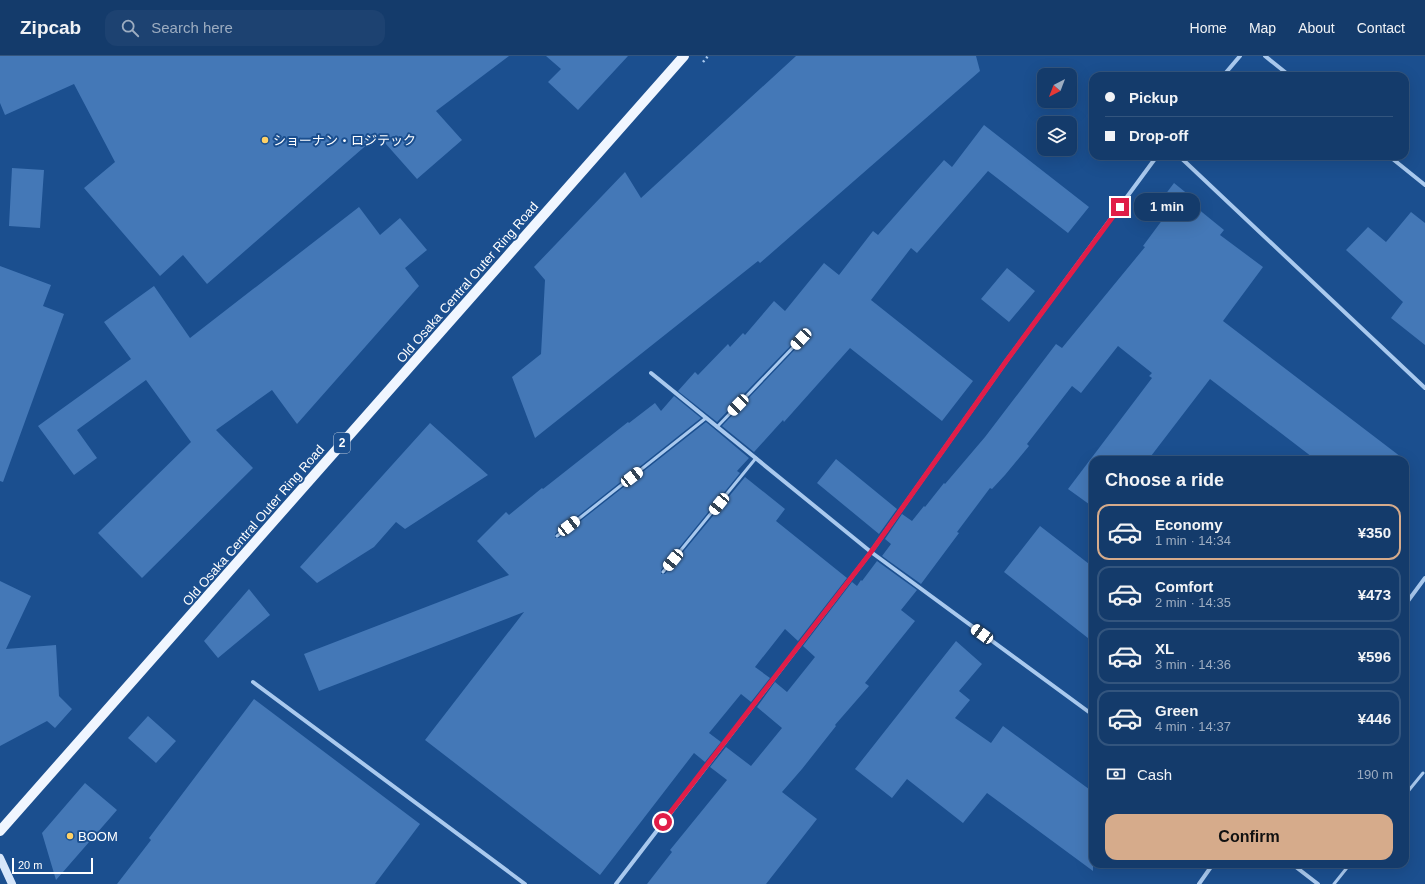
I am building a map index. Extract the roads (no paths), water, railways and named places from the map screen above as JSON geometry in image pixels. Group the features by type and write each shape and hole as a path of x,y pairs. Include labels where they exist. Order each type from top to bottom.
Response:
{"main road":[{"name":"Old Osaka Central Outer Ring Road","path":"0,831 684,56"},
{"path":"0,858 12,884"}],"street":[{"path":"1226,72 1240,56"},
{"path":"1265,56 1285,72"},
{"path":"616,884 871,552 1007,360 1154,160"},
{"path":"1183,160 1425,388"},
{"path":"1394,160 1425,185"},
{"path":"651,373 871,552 1089,712"},
{"path":"1409,600 1425,578"},
{"path":"253,682 525,884"},
{"path":"1199,884 1210,868"},
{"path":"1297,868 1318,884"}],"lane":[{"path":"717,426 801,339"},
{"path":"557,536 706,418"},
{"path":"664,572 756,458"},
{"path":"1409,790 1423,772"},
{"path":"1334,884 1347,868"}],"place":[{"name":"ショーナン・ロジテック","path":"265,140"},
{"name":"BOOM","path":"70,836"}]}
